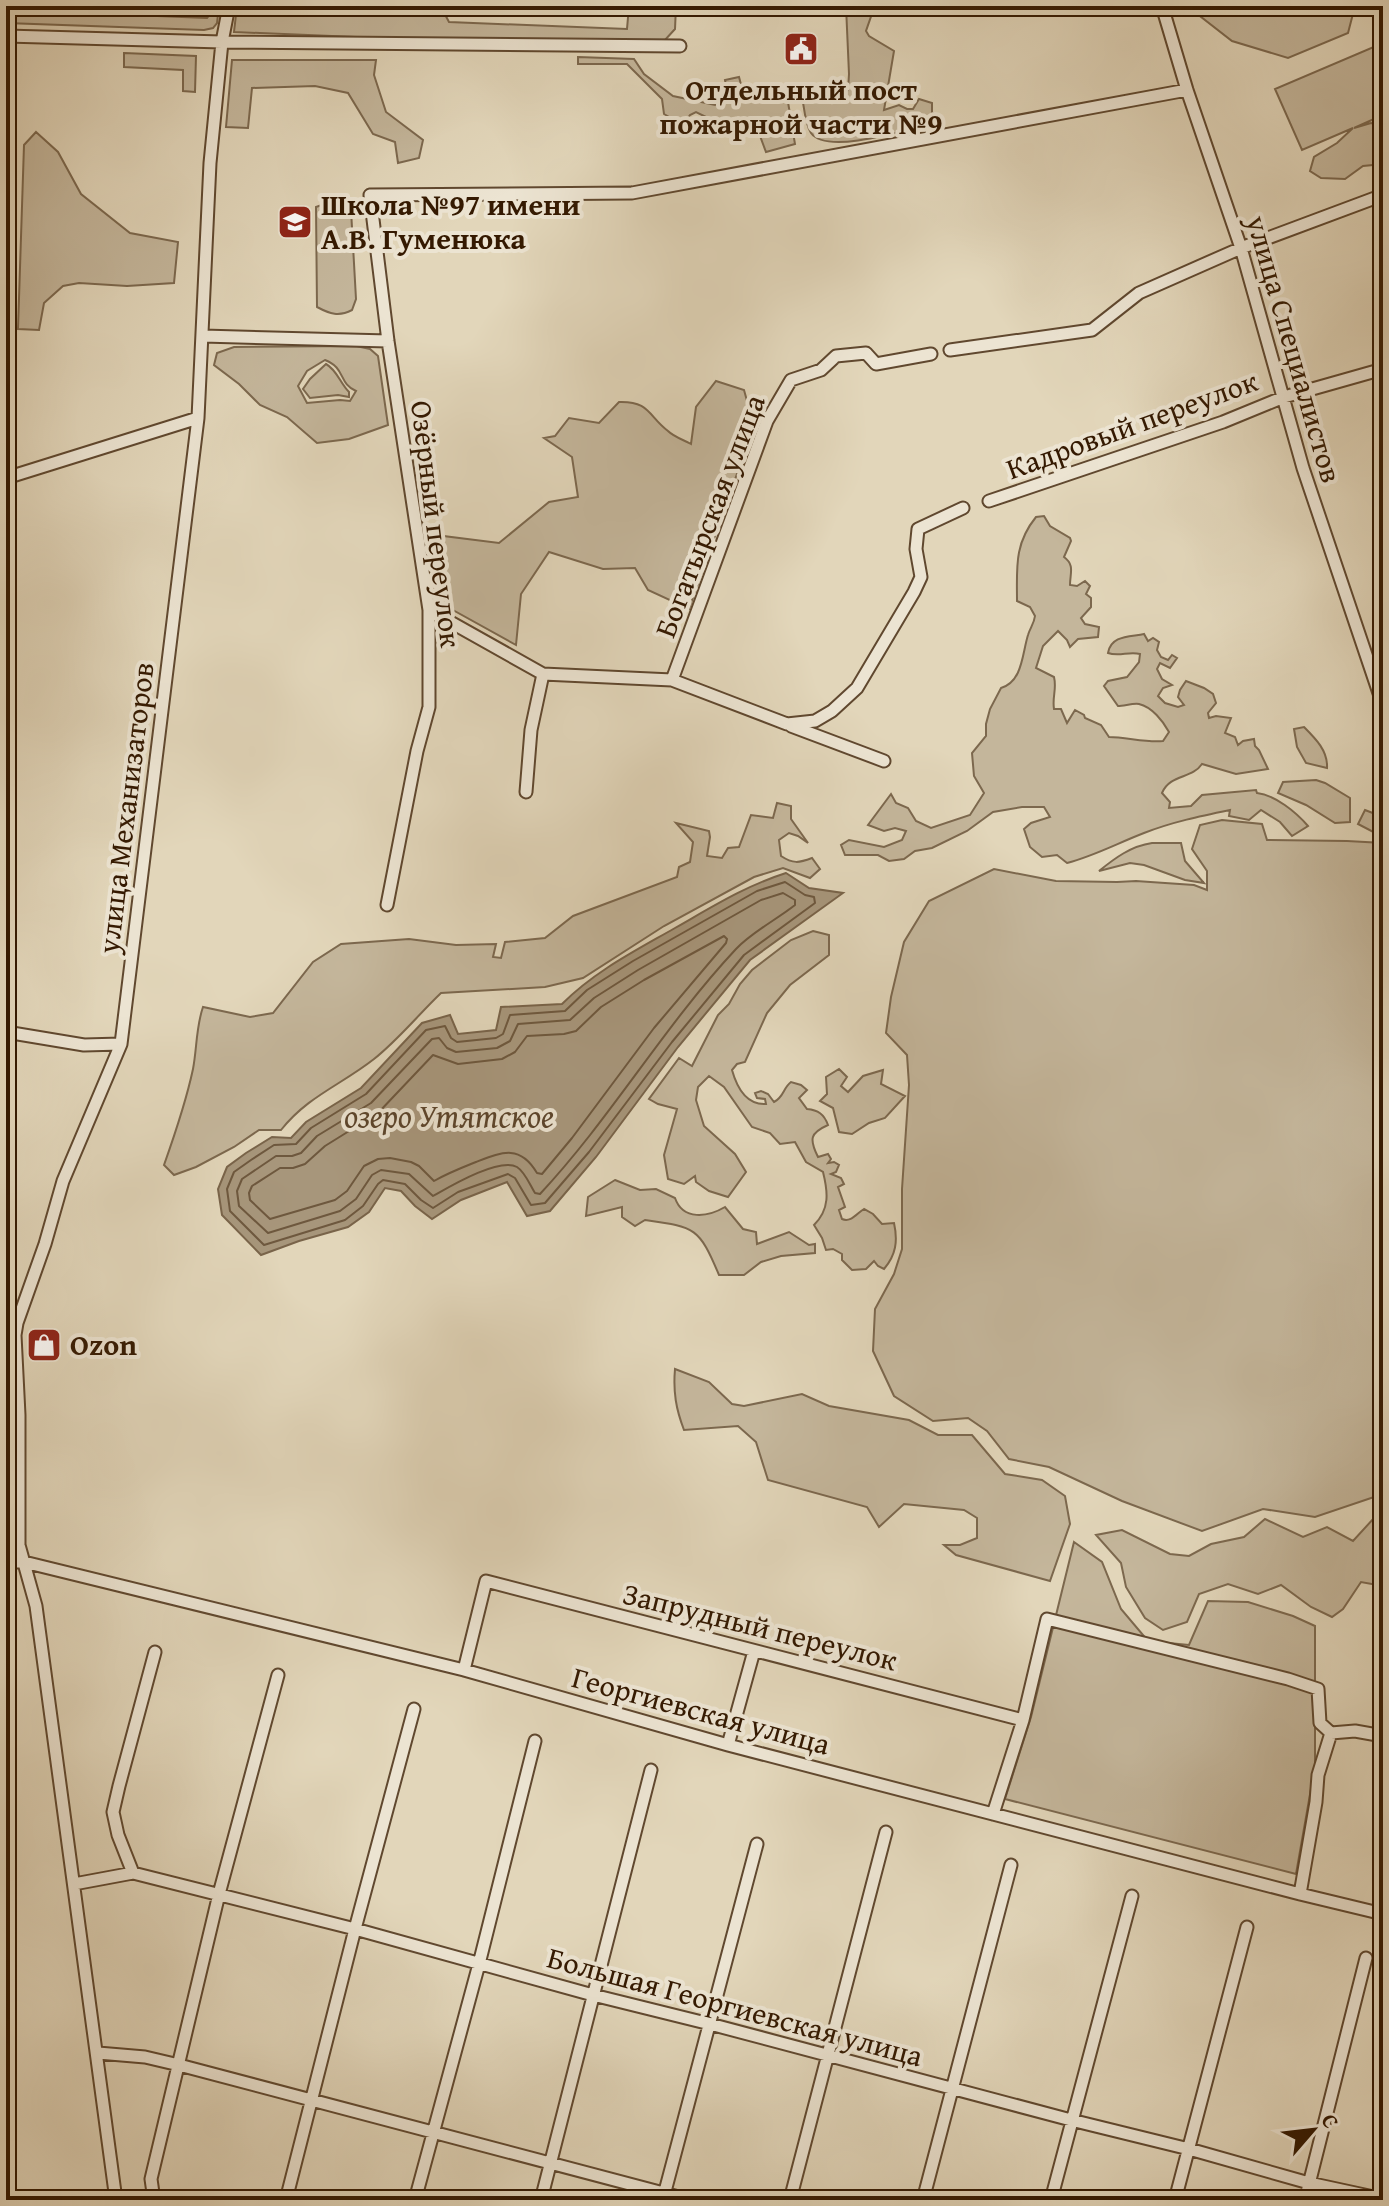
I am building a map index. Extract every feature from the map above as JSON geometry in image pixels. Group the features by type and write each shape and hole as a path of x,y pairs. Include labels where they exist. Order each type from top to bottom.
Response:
{"street":[{"path":"222,42 229,6"},
{"name":"улица Специалистов","path":"1162,6 1241,248 1303,468 1383,705"},
{"path":"6,36 222,42 680,46"},
{"name":"улица Механизаторов","path":"116,2200 36,1606 19,1545 17,1323 63,1181 121,1044 198,418 210,163 222,42"},
{"name":"Озёрный переулок","path":"387,905 417,751 429,707 429,610 388,341 370,195 632,193 1187,90"},
{"path":"950,350 1092,330 1139,293 1241,248 1383,195"},
{"path":"203,336 388,341"},
{"name":"Богатырская улица","path":"672,680 767,421 791,380 821,370 836,356 866,353 876,364 931,354"},
{"name":"Кадровый переулок","path":"989,501 1223,422 1284,397 1383,369"},
{"path":"6,478 198,418"},
{"path":"787,724 815,721 832,711 857,688 921,577 916,549 918,529 963,508"},
{"name":"Богатырская улица","path":"429,610 543,674 672,680 884,761"},
{"path":"526,792 531,730 543,674"},
{"path":"6,1032 84,1045 121,1044"},
{"name":"Георгиевская улица","path":"6,1562 24,1562 464,1670 728,1745 1383,1914"},
{"name":"Запрудный переулок","path":"464,1670 486,1581 1023,1720"},
{"path":"993,1814 1023,1720 1047,1619 1318,1689 1320,1723 1331,1733 1355,1731 1383,1736"},
{"path":"728,1745 754,1651"},
{"path":"133,1873 118,1835 113,1812 155,1652"},
{"path":"154,2200 151,2179 219,1894 278,1675"},
{"path":"286,2200 414,1709"},
{"path":"1300,1894 1318,1775 1331,1733"},
{"path":"415,2200 535,1741"},
{"path":"541,2200 651,1770"},
{"path":"790,2200 886,1832"},
{"path":"664,2197 757,1844"},
{"path":"923,2200 1011,1865"},
{"name":"Большая Георгиевская улица","path":"74,1884 133,1873 355,1929 593,1995 1189,2149 1309,2183 1383,2199"},
{"path":"1051,2200 1132,1896"},
{"path":"1175,2200 1247,1927"},
{"path":"1305,2200 1366,1958"},
{"path":"98,2053 145,2057 179,2065 664,2197 690,2200"}],"shaded area":[{"path":"212,6 219,6 217,23 213,28 204,30 6,23 6,10 207,18"},
{"path":"237,6 439,6 449,22 627,29 629,6 676,6 675,29 665,40 428,40 234,32"},
{"path":"846,6 878,6 874,8 866,31 894,51 884,110 899,105 913,109 919,99 932,103 932,112 941,121 853,141 820,140 811,133 802,96 848,90"},
{"path":"1187,6 1355,6 1348,33 1288,58 1232,41"},
{"path":"1383,43 1383,115 1354,128 1371,123 1383,125 1383,164 1363,166 1345,179 1321,178 1310,171 1314,157 1337,143 1353,128 1302,150 1275,89"},
{"path":"124,53 196,56 195,92 183,91 183,70 124,67"},
{"path":"578,57 634,59 644,74 673,96 715,105 728,96 725,80 739,77 744,96 779,95 788,102 795,144 766,152 757,128 708,118 696,112 683,125 664,114 662,99 627,64 578,64"},
{"path":"232,60 376,60 374,75 386,112 423,140 419,158 398,163 395,142 373,134 348,93 315,86 252,88 248,128 226,127"},
{"path":"36,132 58,152 81,194 130,233 178,242 174,283 127,286 79,283 63,286 44,303 39,330 18,329 24,145"},
{"path":"336,200 348,203 351,210 356,299 352,310 339,314 317,307 316,207"},
{"path":"356,346 370,349 378,356 388,425 349,439 317,443 287,417 260,405 214,365 217,353 234,347","holes":["325,360 332,363 350,388 356,391 350,401 307,403 298,386 307,371"]},
{"path":"326,364 349,392 349,397 310,398 303,389"},
{"path":"716,381 744,390 754,426 689,609 648,590 635,568 603,569 549,552 521,594 516,645 433,599 427,534 499,543 549,502 578,497 572,457 544,438 555,436 569,418 599,423 619,402 629,402 648,410 670,433 691,444 696,407"},
{"path":"1044,516 1050,526 1070,538 1064,557 1071,566 1070,585 1077,586 1085,581 1090,586 1086,594 1091,598 1091,607 1081,618 1085,624 1099,627 1098,637 1078,639 1070,647 1058,631 1043,646 1036,668 1054,677 1054,709 1061,709 1067,723 1075,710 1101,725 1109,737 1163,741 1169,732 1157,715 1139,704 1118,706 1104,686 1108,681 1127,677 1139,662 1140,654 1108,653 1113,643 1144,634 1148,641 1153,638 1159,642 1157,650 1161,657 1168,660 1172,655 1177,658 1170,668 1160,663 1157,669 1162,679 1172,685 1163,688 1158,696 1165,703 1178,707 1184,705 1178,697 1186,681 1204,688 1213,694 1216,703 1208,713 1209,718 1231,718 1225,733 1235,737 1238,745 1254,739 1268,769 1236,774 1202,764 1166,787 1162,793 1170,802 1169,808 1191,806 1202,795 1256,790 1285,805 1308,826 1292,836 1280,822 1261,810 1249,820 1229,816 1230,810 1165,826 1067,863 1057,855 1042,857 1030,847 1024,829 1031,823 1050,817 1044,807 1022,807 993,812 967,831 932,848 915,851 904,859 889,861 878,855 845,855 841,845 849,840 884,847 902,840 906,831 895,828 884,831 868,825 891,794 896,803 908,808 916,821 931,828 970,815 984,793 974,776 972,753 986,736 990,709 1001,688 1018,673 1034,621 1030,607 1017,601 1018,557 1029,527 1036,517"},
{"path":"1304,727 1323,751 1327,768 1306,763 1297,747 1294,729"},
{"path":"1316,780 1350,798 1350,822 1335,823 1306,805 1278,793 1283,782"},
{"path":"777,803 791,806 791,819 808,843 789,833 779,840 781,856 796,862 812,858 820,869 810,878 783,868 754,877 664,926 583,978 545,987 441,993 383,1052 302,1108 281,1130 259,1130 234,1147 174,1175 164,1165 190,1081 203,1007 250,1017 273,1013 313,962 341,944 409,939 456,945 496,944 493,957 501,958 505,942 545,938 573,916 677,877 679,867 690,862 693,842 676,823 709,831 707,856 722,858 728,848 739,847 751,815 773,818"},
{"path":"1365,810 1383,817 1383,837 1358,824"},
{"path":"1222,820 1262,824 1267,840 1383,843 1383,1494 1315,1517 1263,1509 1202,1531 1122,1501 1049,1467 1009,1459 987,1431 968,1418 933,1421 894,1396 873,1351 875,1309 894,1274 902,1249 902,1189 909,1085 907,1055 886,1033 904,942 929,901 994,869 1056,881 1136,881 1194,885 1207,890 1207,871 1192,849 1200,825"},
{"path":"1152,843 1181,843 1185,861 1204,883 1130,863 1099,871 1130,850"},
{"path":"813,931 829,935 829,955 790,985 767,1013 745,1062 737,1064 732,1070 744,1094 759,1104 766,1104 765,1099 757,1098 755,1093 761,1091 768,1094 774,1102 791,1082 807,1090 799,1098 807,1109 822,1115 828,1125 813,1137 815,1151 818,1157 828,1154 831,1159 828,1163 839,1165 836,1172 831,1174 841,1178 844,1184 838,1187 845,1207 839,1210 842,1219 851,1219 864,1209 882,1224 894,1223 895,1248 884,1269 874,1261 866,1269 852,1270 842,1260 842,1254 833,1249 826,1250 814,1225 823,1213 826,1200 823,1172 806,1162 795,1142 780,1144 770,1133 752,1127 724,1087 709,1076 698,1087 696,1100 704,1126 735,1154 746,1172 728,1197 709,1191 696,1182 695,1176 684,1184 668,1179 664,1155 677,1109 649,1099 679,1058 692,1066 718,1015 752,970 791,940"},
{"path":"839,1069 847,1077 841,1086 848,1092 863,1076 883,1070 881,1084 905,1096 885,1118 869,1123 852,1134 839,1132 833,1108 820,1101 827,1094 826,1077"},
{"path":"615,1180 640,1190 656,1189 675,1198 690,1214 704,1215 725,1207 743,1229 756,1232 757,1244 789,1232 809,1245 815,1244 815,1253 781,1256 761,1262 744,1275 719,1275 700,1238 685,1228 645,1220 635,1226 622,1217 622,1207 586,1216 588,1197"},
{"path":"675,1369 709,1382 732,1404 744,1406 802,1394 829,1406 909,1420 938,1435 972,1435 1005,1474 1042,1480 1065,1496 1070,1524 1050,1581 956,1555 944,1545 960,1545 977,1538 977,1518 964,1510 904,1504 879,1527 867,1507 768,1480 756,1442 738,1426 684,1430 676,1400"},
{"path":"1374,1518 1383,1518 1383,1586 1361,1582 1343,1609 1332,1617 1311,1607 1281,1585 1258,1594 1228,1584 1199,1594 1187,1622 1163,1630 1145,1618 1126,1587 1121,1563 1096,1535 1122,1530 1170,1554 1189,1556 1211,1544 1244,1537 1265,1519 1303,1537 1327,1527 1353,1541"},
{"path":"1074,1542 1102,1562 1121,1609 1148,1641 1189,1645 1208,1601 1248,1602 1315,1626 1315,1766 1296,1874 1005,1799 1031,1717"}],"water":[{"name":"озеро Утятское","path":"786,873 809,888 843,893 750,960 550,1211 527,1216 507,1182 461,1200 432,1219 401,1191 385,1188 369,1212 348,1227 261,1255 222,1215 218,1189 227,1167 272,1137 291,1138 306,1122 361,1088 422,1023 450,1015 458,1034 496,1030 501,1007 562,1004 588,981 630,953 729,898"}],"place":[{"name":"Отдельный пост пожарной части №9","path":"801,49"},
{"name":"Школа №97 имени А.В. Гуменюка","path":"295,222"},
{"name":"Ozon","path":"44,1345"}]}
